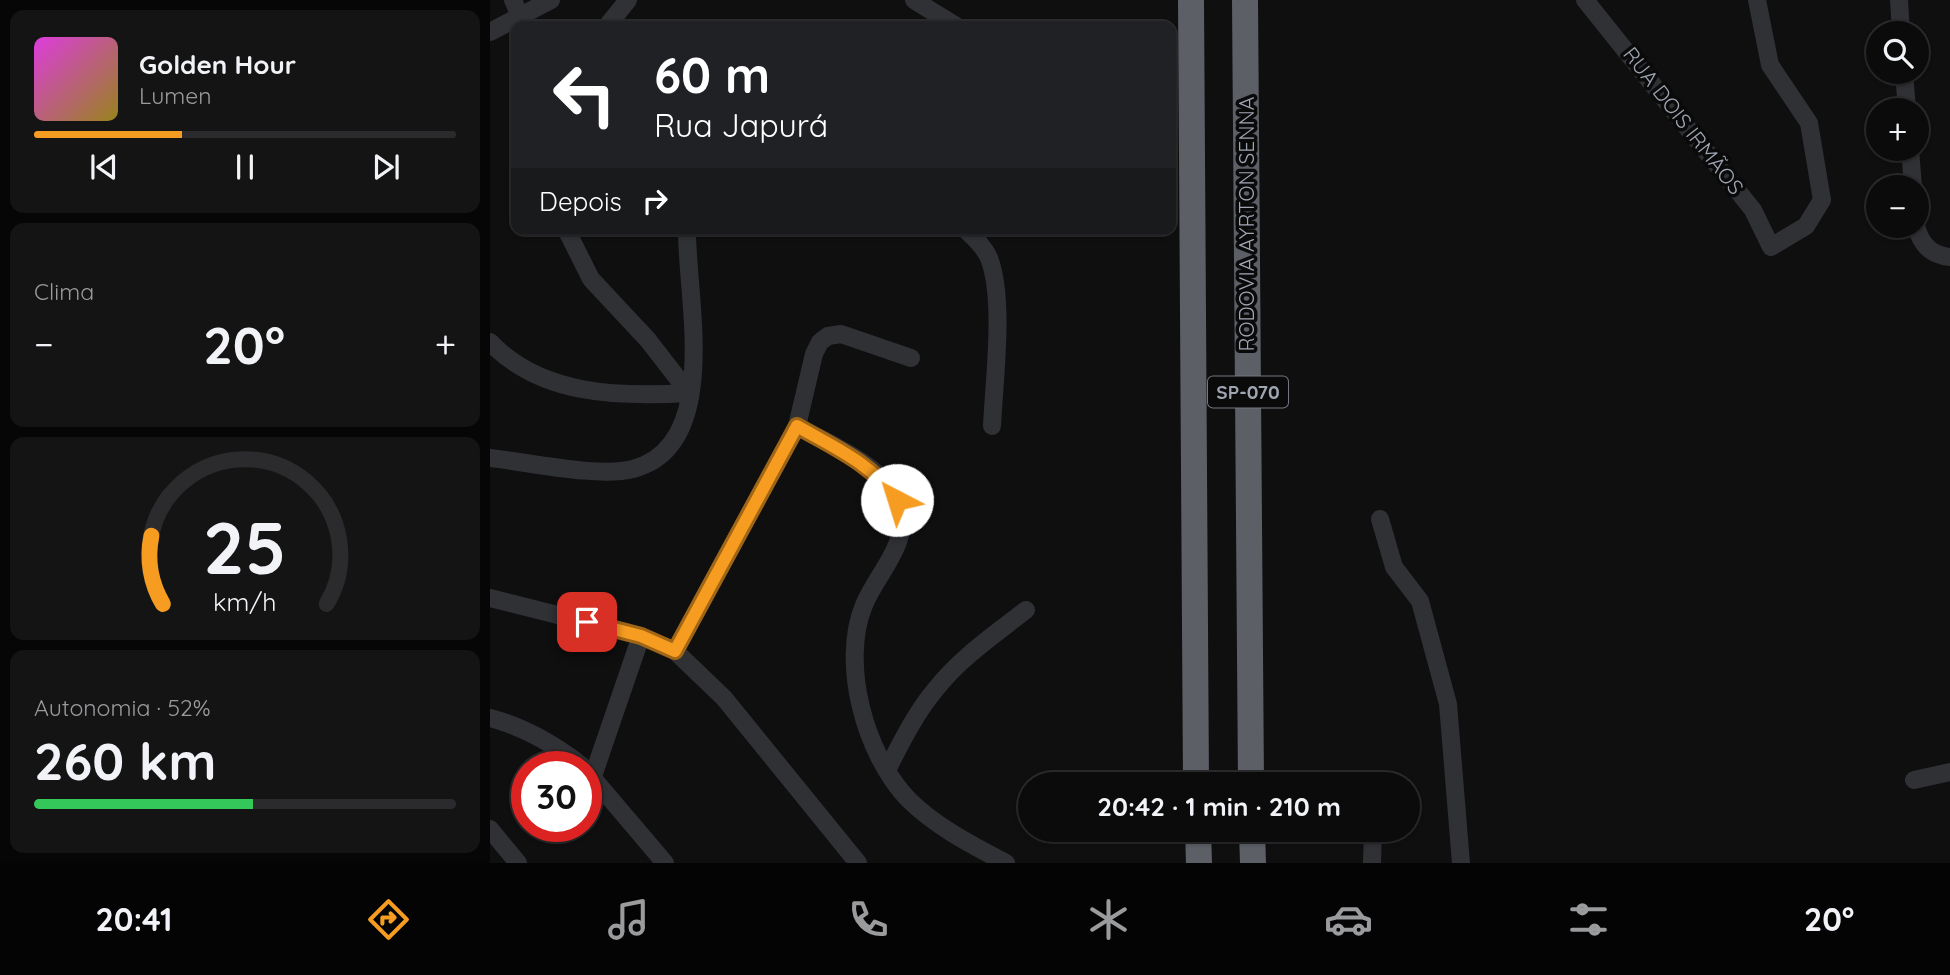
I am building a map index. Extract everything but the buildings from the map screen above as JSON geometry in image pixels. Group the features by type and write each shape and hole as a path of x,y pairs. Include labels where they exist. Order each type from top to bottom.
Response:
{"highway":[{"name":"SP-070","path":"1191,0 1196,772"},
{"name":"RODOVIA AYRTON SENNA","path":"1245,0 1251,772"},
{"path":"1198,842 1199,863"},
{"path":"1252,842 1253,863"}],"street":[{"path":"490,32 517,8 551,0"},
{"path":"611,21 628,0"},
{"path":"914,0 948,21"},
{"name":"RUA DOIS IRMÃOS","path":"1585,0 1753,210 1771,247 1806,226 1822,200 1809,123 1770,65 1758,0"},
{"path":"1899,0 1900,21"},
{"path":"569,235 591,279 648,340 689,393"},
{"path":"490,458 605,472 633,469 651,461 679,434 687,417 694,340 687,235"},
{"path":"971,235 981,244 993,272 996,346 992,426"},
{"path":"1919,238 1930,251 1950,257"},
{"path":"675,651 797,426 814,354 820,342 828,336 841,334 858,337 911,358"},
{"path":"490,342 533,373 566,387 634,396 689,393"},
{"path":"797,426 868,467 887,484 897,500 902,516 901,533 865,603 854,634 858,692 866,725 887,770 909,799 934,821 1006,863"},
{"path":"1380,519 1394,567 1420,601 1448,704 1461,863"},
{"path":"490,598 641,636 675,651 724,698 858,863"},
{"path":"887,770 911,724 935,690 962,662 1026,610"},
{"path":"595,751 641,636"},
{"path":"490,718 562,751"},
{"path":"1914,780 1950,772"},
{"path":"602,789 665,863"},
{"path":"490,829 518,863"},
{"path":"1372,863 1373,842"}],"route":[{"path":"587,622 641,636 675,651 797,426 868,467 887,484 897,500"}]}
